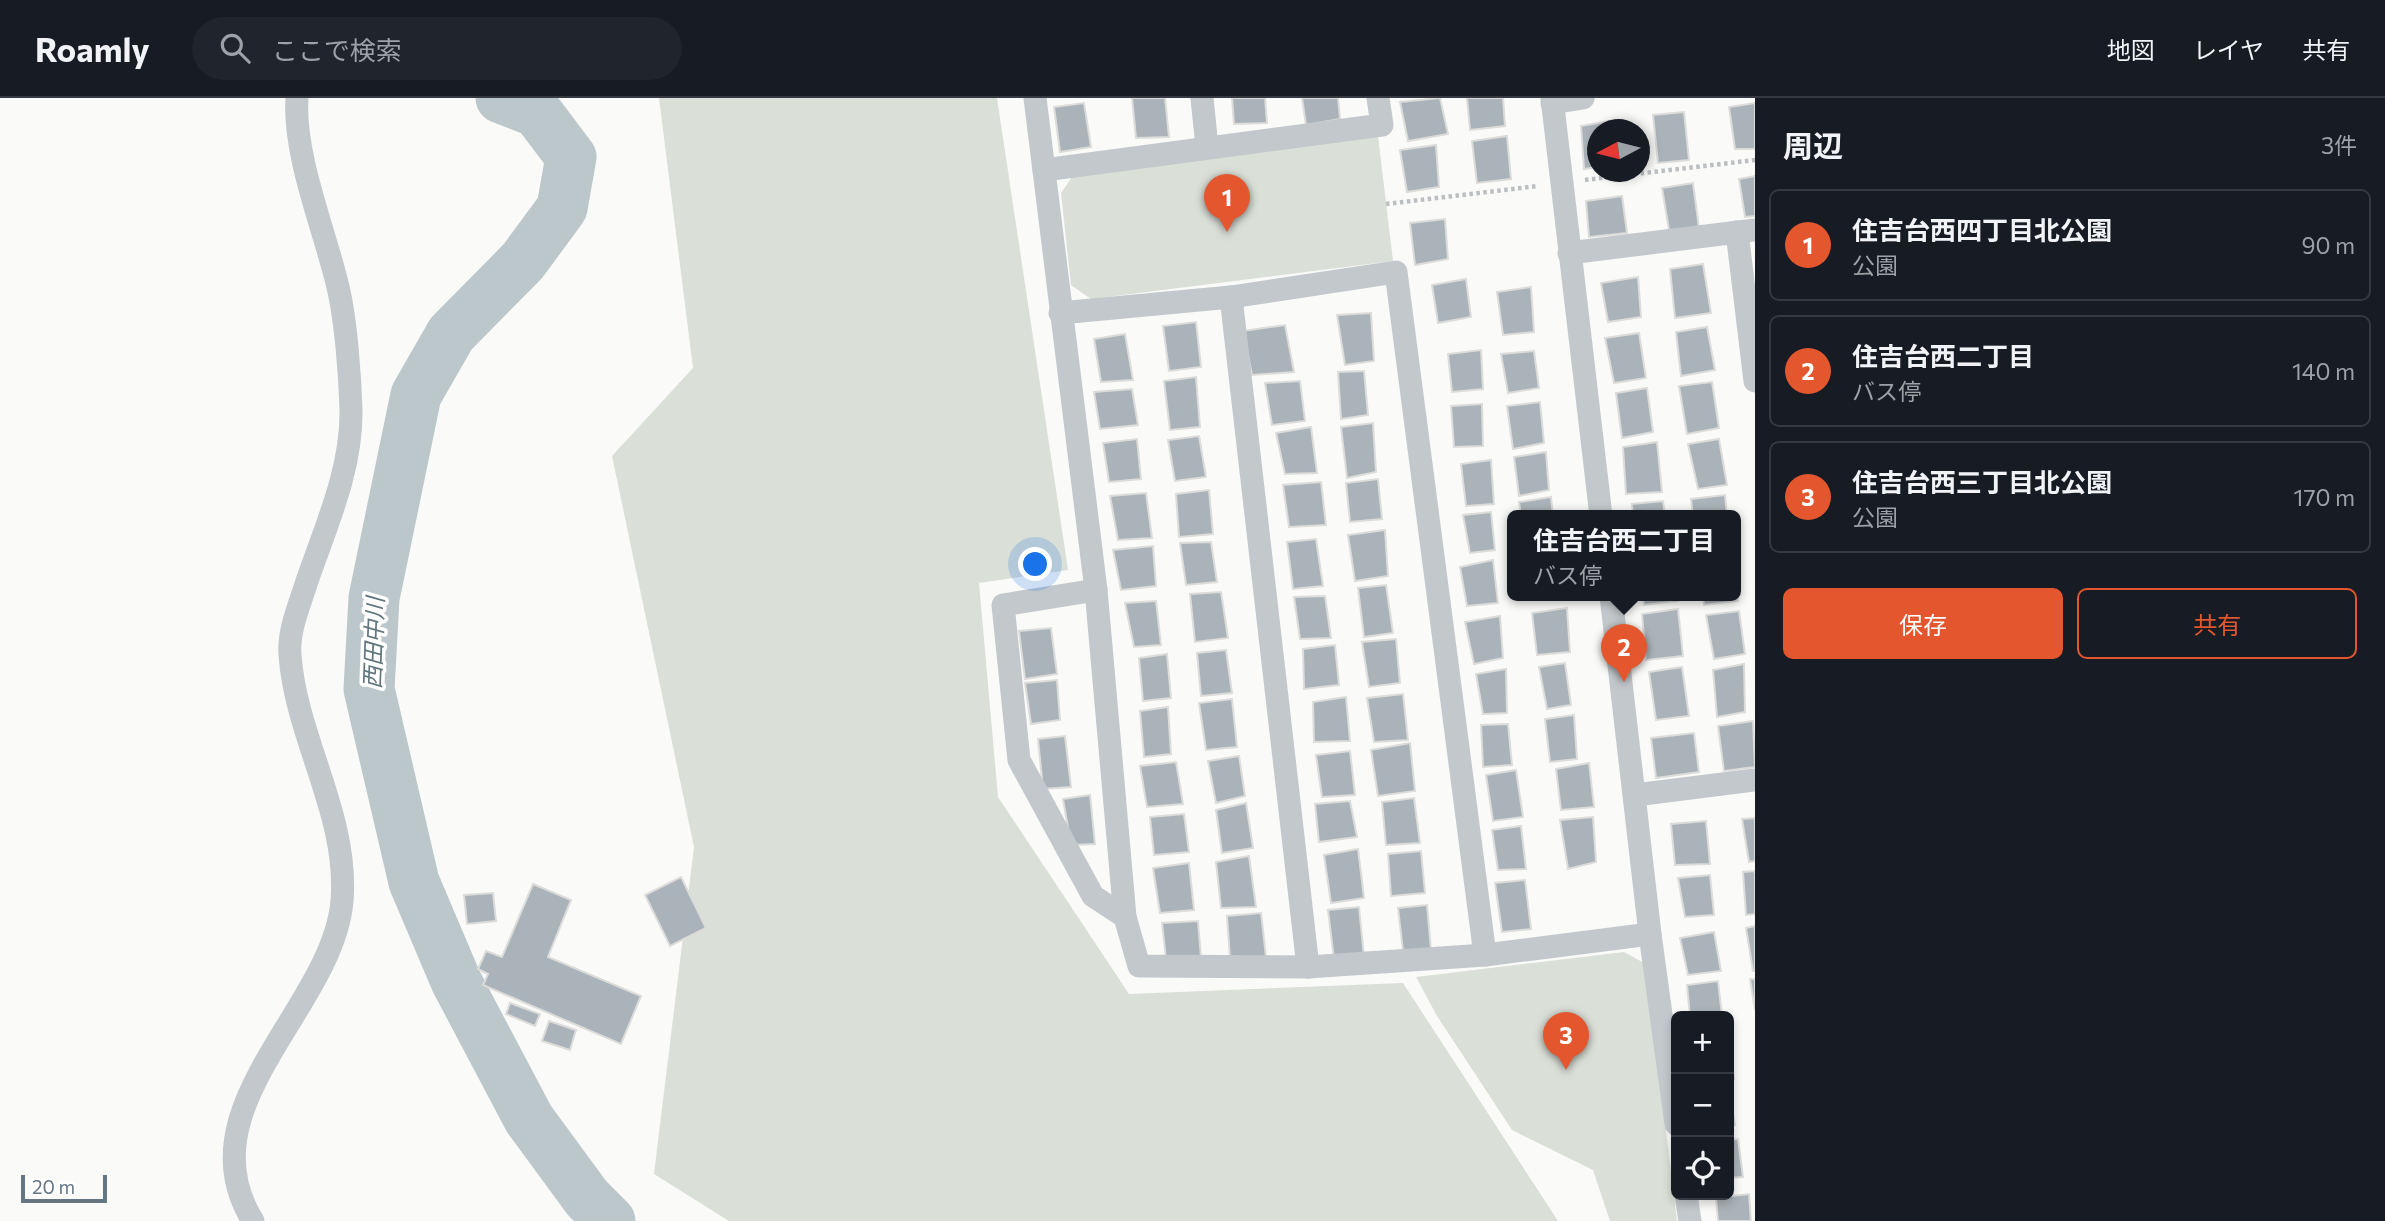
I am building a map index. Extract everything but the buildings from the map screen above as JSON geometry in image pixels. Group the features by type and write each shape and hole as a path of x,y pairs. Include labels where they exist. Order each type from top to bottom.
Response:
{"street":[{"path":"253,1221 240,1198 236,1176 238,1128 247,1099 318,971 342,904 342,873 329,796 293,682 289,651 294,621 343,476 349,448 351,410 339,291 308,173 296,111 297,98"},
{"path":"1035,98 1096,590 1125,917 1139,966 1308,967 1485,955 1650,934"},
{"path":"1202,98 1207,147"},
{"path":"1044,170 1382,125 1378,98"},
{"path":"1583,98 1552,101 1600,510"},
{"path":"1569,253 1746,231 1755,381"},
{"path":"1060,313 1231,297 1396,272 1485,955"},
{"path":"1231,297 1308,967"},
{"path":"1096,590 1003,605 1019,760 1093,896 1125,917"},
{"path":"1612,601 1650,934 1671,1087"},
{"path":"1635,795 1755,780"},
{"path":"1687,1200 1690,1221"}],"shaded area":[{"path":"659,98 997,98 1068,570 979,583 998,797 1129,994 1403,983 1558,1221 729,1221 654,1174 694,847 612,456 693,368"},
{"path":"1378,136 1393,261 1091,299 1071,285 1061,193 1074,174"},
{"path":"1624,952 1646,964 1671,1171 1671,1200 1674,1200 1677,1221 1610,1221 1593,1170 1512,1130 1437,1016 1416,977"}],"waterway":[{"name":"西田中川","path":"501,98 537,112 571,157 562,208 523,261 451,334 416,395 374,598 369,689 414,882 456,981 529,1119 587,1198 610,1221"}],"place":[{"name":"住吉台西四丁目北公園","path":"1227,232"},
{"name":"住吉台西二丁目","path":"1624,682"},
{"name":"住吉台西三丁目北公園","path":"1566,1070"}]}
